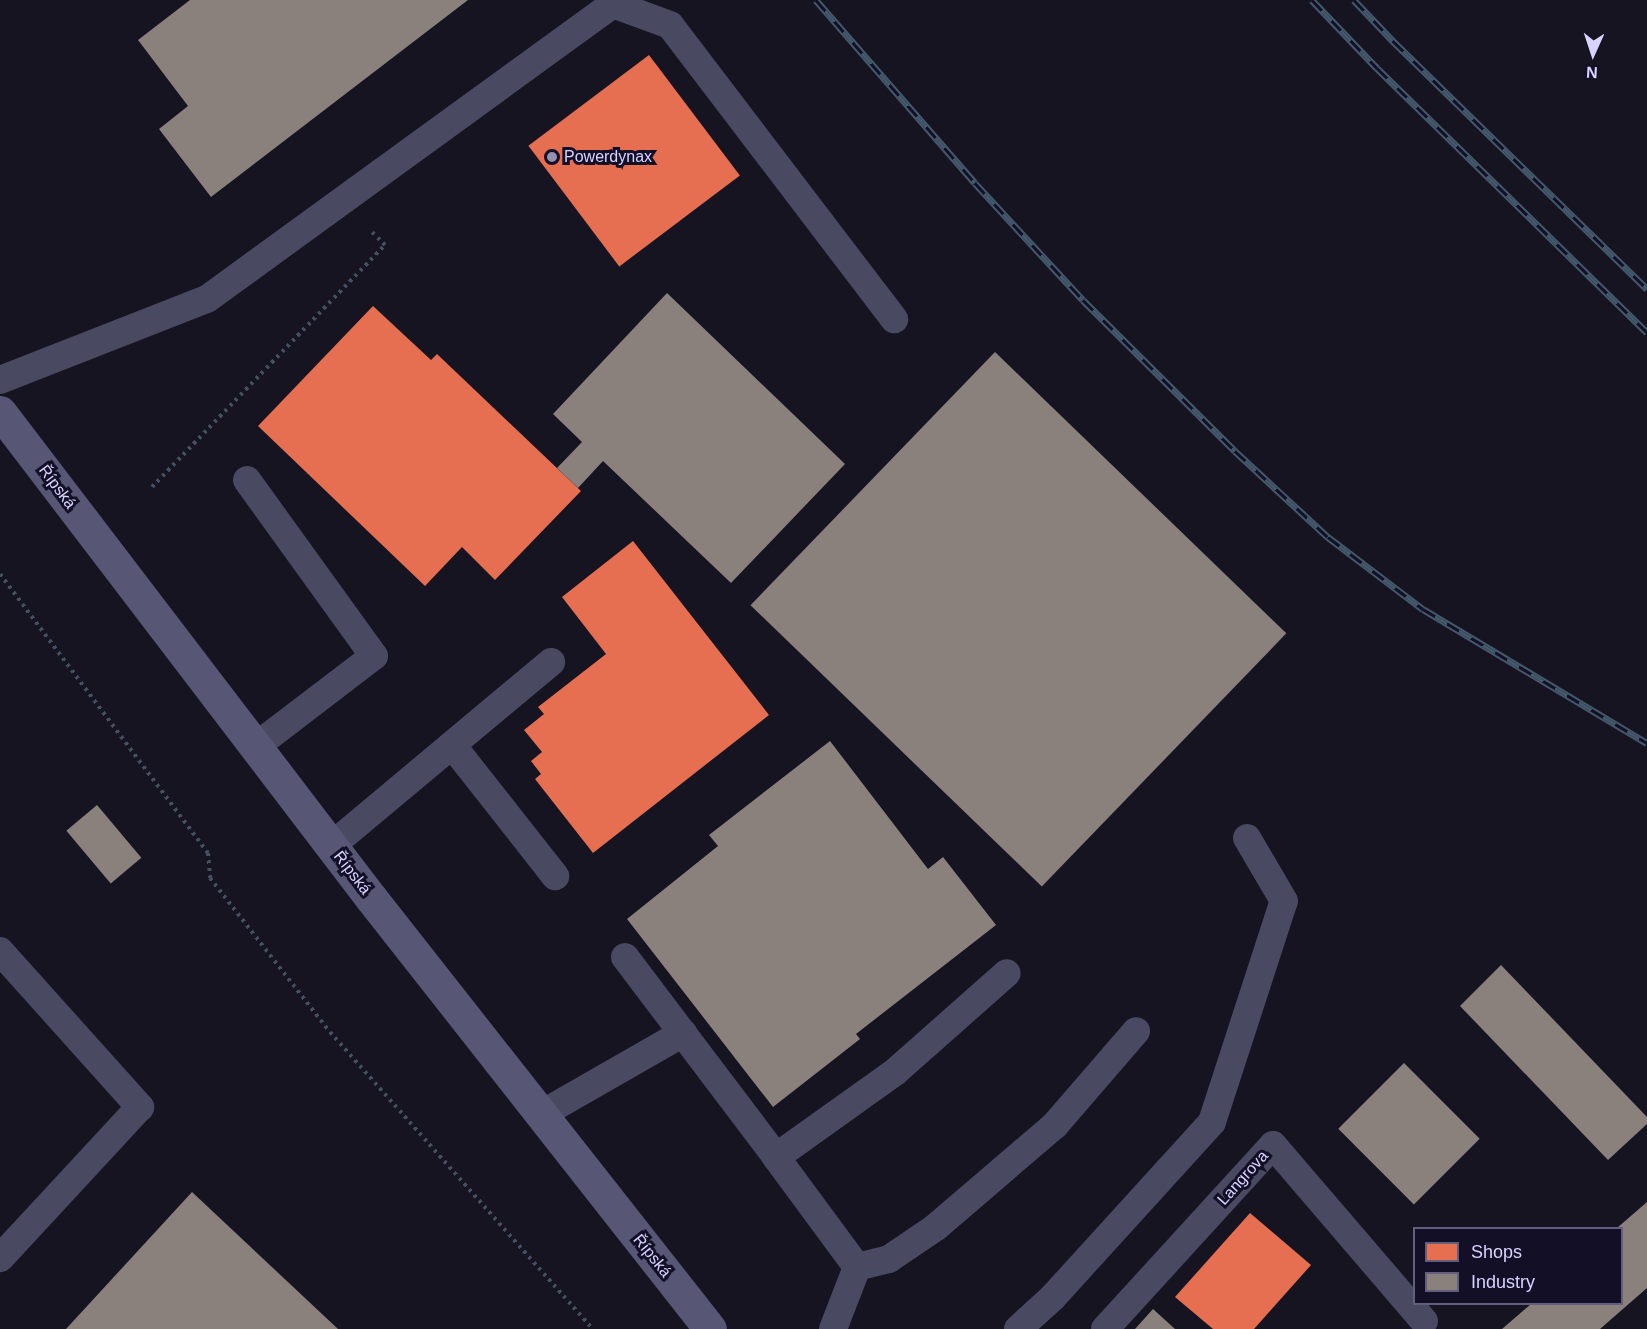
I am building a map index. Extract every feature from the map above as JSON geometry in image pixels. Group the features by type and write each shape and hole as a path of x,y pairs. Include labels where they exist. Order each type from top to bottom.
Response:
{"street":[{"name":"Řípská","path":"0,412 331,846 710,1329"}],"lane":[{"path":"0,380 207,299 614,4 670,25 894,319"},
{"path":"248,480 374,656 255,747"},
{"path":"331,846 551,662"},
{"path":"452,745 555,876"},
{"path":"1018,1329 1053,1297 1212,1122 1284,901 1247,838"},
{"path":"0,951 140,1107 0,1258"},
{"path":"625,957 857,1268"},
{"path":"776,1157 895,1072 1007,973"},
{"path":"857,1268 889,1259 936,1227 1055,1125 1136,1031"},
{"path":"540,1114 682,1033"},
{"name":"Langrova","path":"1105,1329 1273,1145 1424,1321"},
{"path":"833,1329 857,1268"}],"path":[{"path":"152,487 385,245 342,201"},
{"path":"0,573 208,853 210,878 330,1032 593,1329"}],"building: Shops":[{"path":"649,55 740,176 619,266 528,146"},
{"path":"373,306 431,360 437,354 581,491 495,580 462,547 425,586 258,426"},
{"path":"633,541 769,715 593,853 535,779 541,774 531,761 542,752 524,730 544,714 538,707 606,654 562,597"},
{"path":"1250,1213 1311,1265 1254,1329 1213,1329 1175,1297"}],"building: Industry":[{"path":"190,0 468,0 211,197 159,129 188,106 138,40"},
{"path":"667,293 845,464 731,583 603,461 578,488 557,468 582,442 553,414"},
{"path":"995,352 1286,633 1042,887 750,605"},
{"path":"830,741 928,869 943,857 996,925 856,1034 860,1039 773,1107 627,919 718,846 709,835"},
{"path":"97,805 141,858 111,884 66,831"},
{"path":"1501,965 1647,1117 1647,1124 1608,1160 1460,1006"},
{"path":"1404,1063 1480,1139 1414,1204 1338,1129"},
{"path":"192,1192 338,1329 66,1329"},
{"path":"1647,1202 1647,1288 1600,1329 1502,1329 1530,1305 1623,1305 1623,1227 1618,1227"},
{"path":"1153,1309 1175,1329 1135,1329"}],"railway":[{"path":"816,0 975,183 1083,300 1235,451 1328,537 1423,609 1647,743"},
{"path":"1312,0 1377,68 1647,332"},
{"path":"1354,0 1393,41 1647,289"}],"place":[{"name":"Powerdynax","path":"552,157"}]}
